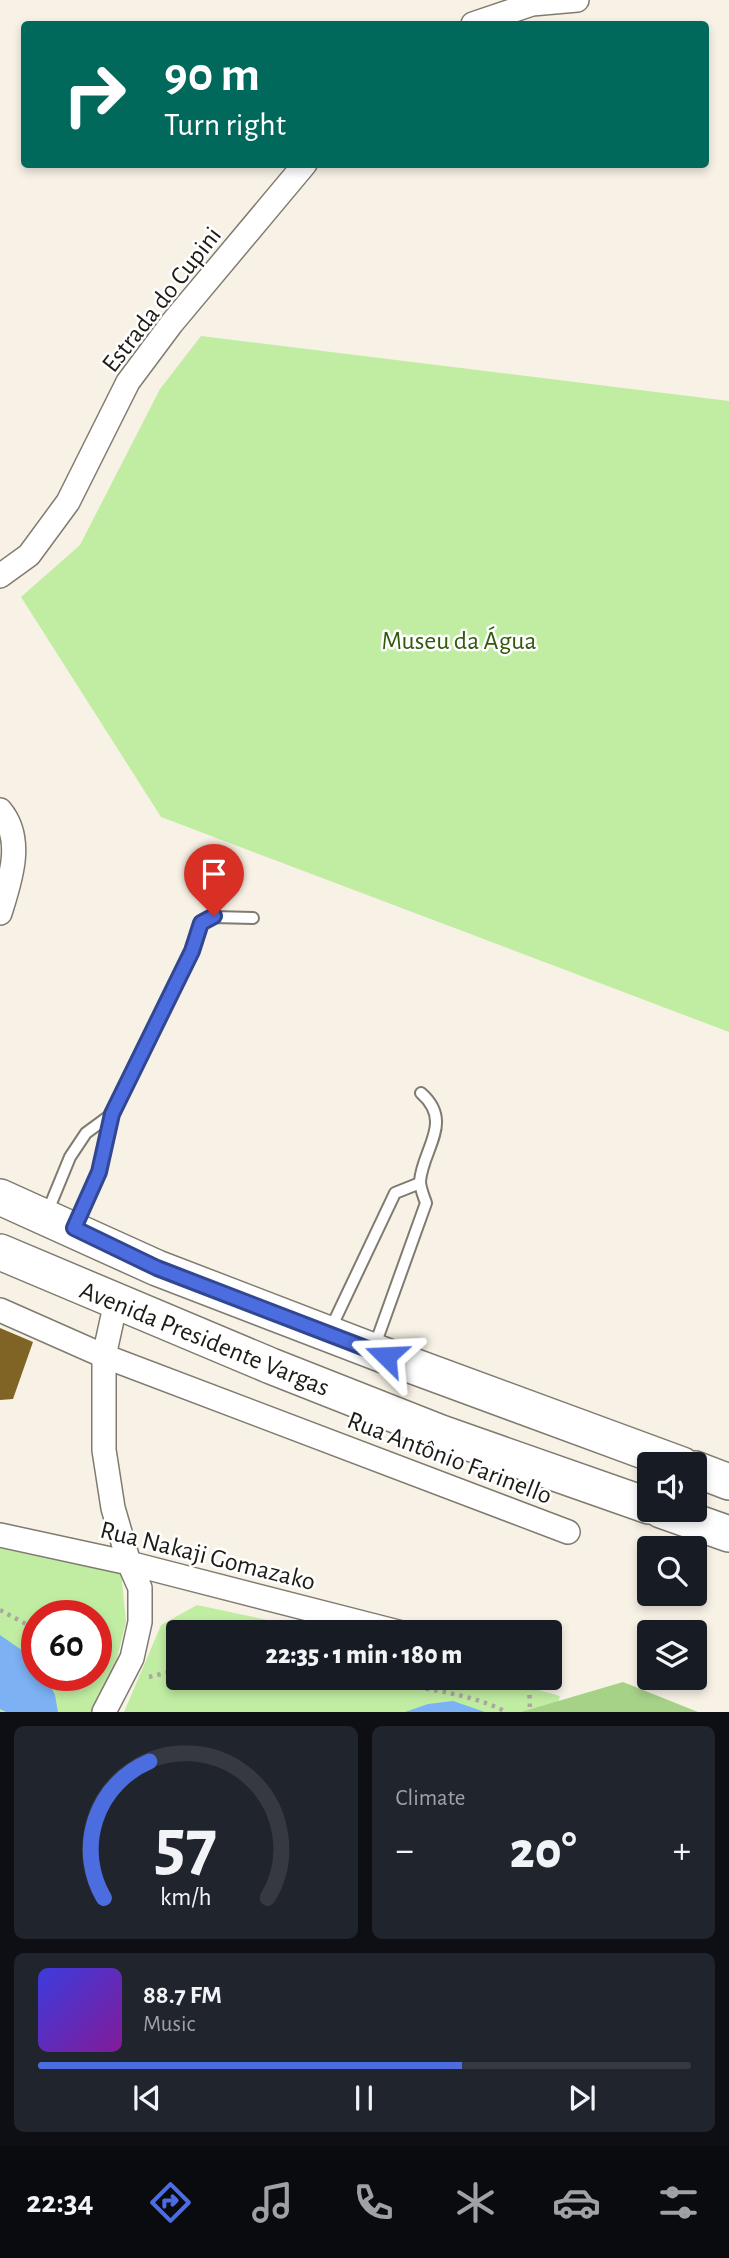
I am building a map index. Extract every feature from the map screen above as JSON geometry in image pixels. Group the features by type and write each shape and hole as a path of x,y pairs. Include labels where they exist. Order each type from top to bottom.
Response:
{"main road":[{"name":"Avenida Presidente Vargas","path":"0,1197 157,1268 647,1452"},
{"name":"Avenida Presidente Vargas","path":"0,1252 116,1302 441,1433 637,1502"},
{"path":"707,1474 729,1482"},
{"path":"695,1522 729,1534"}],"street":[{"path":"482,21 532,4 577,0"},
{"name":"Estrada do Cupini","path":"0,576 29,555 68,502 128,382 302,168"},
{"path":"0,810 14,841 13,872 0,914"},
{"path":"104,1712 132,1658 140,1622 140,1588 129,1563 113,1508 104,1450 104,1356 116,1302"},
{"name":"Rua Antônio Farinello","path":"0,1310 104,1356 568,1532"},
{"name":"Rua Nakaji Gomazako","path":"0,1535 129,1563 351,1620"}],"lane":[{"path":"60,1222 99,1172 112,1114 192,951 201,923 214,916 253,918"},
{"path":"373,1351 426,1203 420,1183 438,1121 430,1101 421,1093"},
{"path":"60,1222 70,1157 86,1133 112,1114"},
{"path":"328,1334 396,1193 420,1183"}],"path":[{"path":"0,1610 21,1621"},
{"path":"432,1690 495,1706 506,1712"},
{"path":"529,1690 530,1712"}],"green space":[{"name":"Museu da Água","path":"201,336 729,401 729,1032 161,817 21,597 80,545 160,389"},
{"path":"0,1546 121,1571 126,1622 112,1675 112,1600 21,1600 21,1691 103,1691 91,1712 0,1712"},
{"path":"197,1605 267,1620 170,1620"},
{"path":"166,1622 166,1690 538,1690 560,1696 556,1712 124,1712 161,1625"},
{"path":"623,1682 637,1690 698,1712 521,1712"}],"water":[{"path":"0,1635 21,1650 21,1691 53,1691 58,1712 6,1712 0,1709"},
{"path":"453,1701 485,1712 405,1712 428,1704"}],"building":[{"path":"0,1328 33,1342 13,1399 0,1400"}],"route":[{"path":"214,916 201,923 192,951 112,1114 99,1172 74,1228 157,1268 386,1356"}]}
